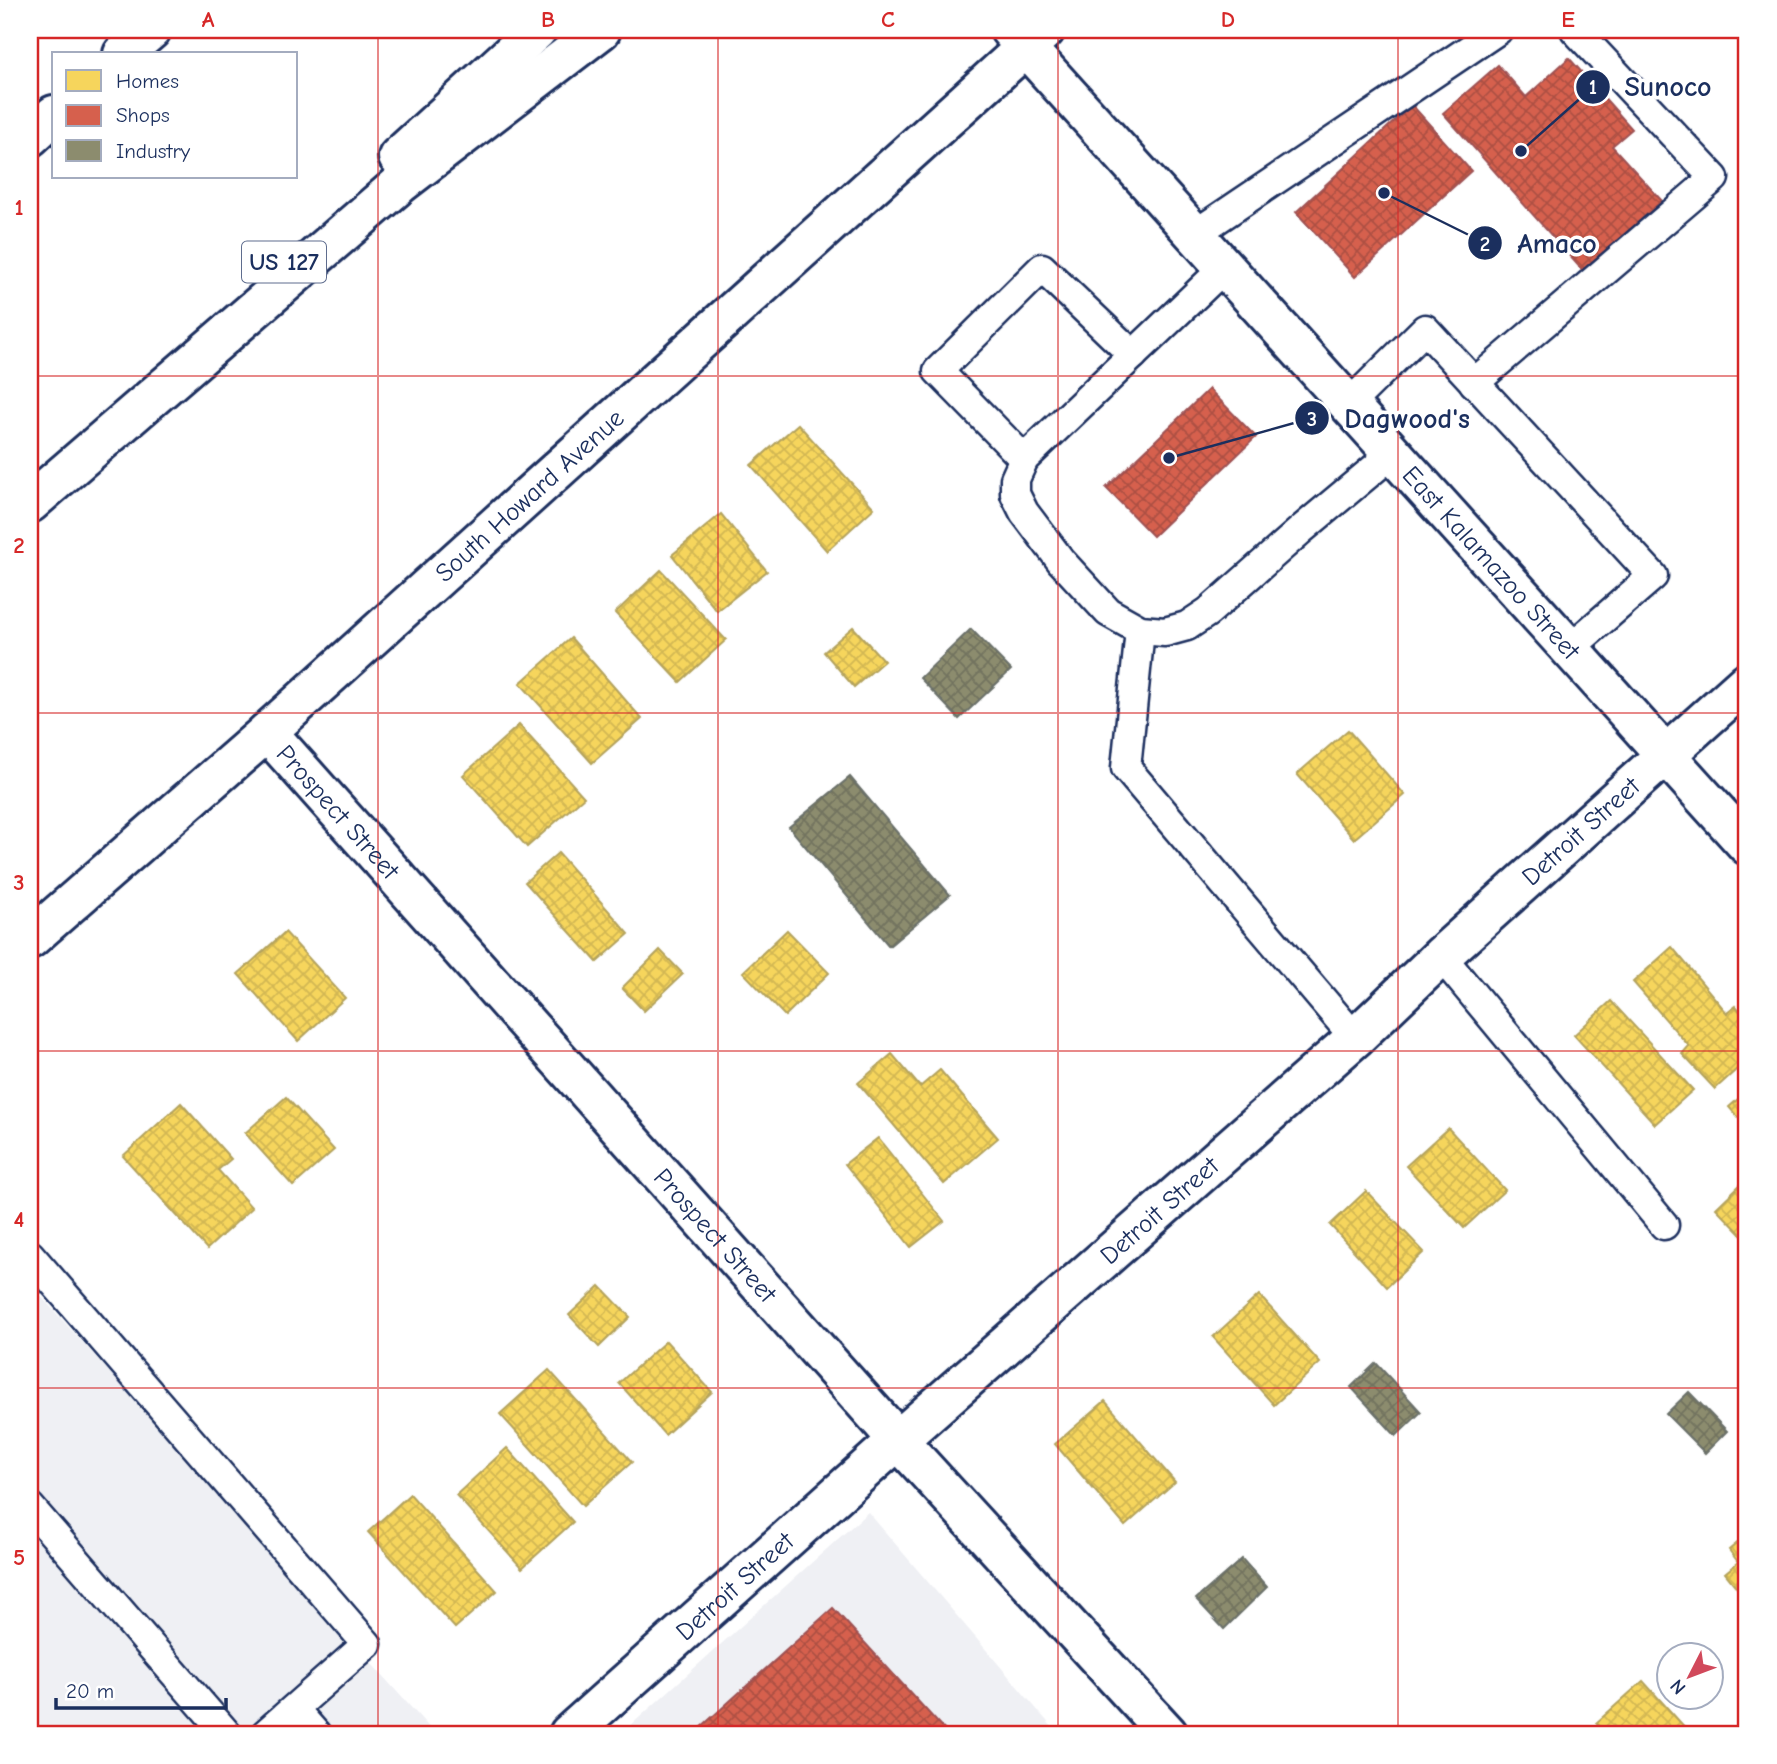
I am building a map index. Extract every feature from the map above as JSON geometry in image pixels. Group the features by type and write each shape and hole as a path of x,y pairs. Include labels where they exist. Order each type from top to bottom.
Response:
{"main road":[{"path":"125,52 151,30"},
{"name":"US 127","path":"30,494 537,30"},
{"path":"30,503 400,184 601,30"},
{"name":"East Kalamazoo Street","path":"1027,35 1195,234 1747,845"},
{"name":"South Howard Avenue","path":"30,939 267,732 1027,35"},
{"path":"30,137 52,117"},
{"name":"Detroit Street","path":"569,1734 1355,1038 1441,956 1747,682"},
{"name":"Prospect Street","path":"267,732 898,1440 1168,1734"}],"lane":[{"path":"1195,234 1498,30"},
{"path":"1474,383 1714,178 1575,30"},
{"path":"1225,267 1024,459 1015,479 1015,494 1024,512 1061,561 1108,612 1140,630 1165,632 1187,626 1208,612 1394,453"},
{"path":"1024,459 938,370 1042,268 1133,355"},
{"path":"1349,404 1425,329 1653,576 1569,649"},
{"path":"1140,630 1126,768 1355,1038"},
{"path":"1441,956 1664,1225"},
{"path":"30,1255 367,1644 265,1734"},
{"path":"30,1507 227,1734"},
{"path":"294,1709 316,1734"}],"shaded area":[{"path":"30,1284 435,1734 30,1734"},
{"path":"868,1512 1058,1734 621,1734"}],"building: Homes":[{"path":"798,424 874,508 827,551 751,465"},
{"path":"721,514 767,571 717,611 672,555"},
{"path":"661,570 726,640 680,682 615,613"},
{"path":"853,627 884,661 854,687 824,652"},
{"path":"571,638 642,719 592,763 520,683"},
{"path":"519,725 584,797 527,847 463,775"},
{"path":"1348,730 1405,795 1354,839 1297,774"},
{"path":"558,853 629,934 597,962 525,882"},
{"path":"787,930 829,973 785,1016 743,972"},
{"path":"285,932 345,998 298,1041 238,974"},
{"path":"1672,947 1727,1013 1736,1006 1747,1019 1747,1060 1715,1089 1682,1054 1689,1046 1633,982"},
{"path":"660,950 683,974 644,1011 622,988"},
{"path":"1611,1001 1693,1090 1655,1124 1574,1035"},
{"path":"892,1054 920,1087 940,1070 998,1138 944,1184 858,1083"},
{"path":"1747,1091 1747,1128 1729,1107"},
{"path":"286,1097 334,1150 293,1186 245,1133"},
{"path":"181,1103 231,1159 218,1170 252,1208 207,1249 123,1156"},
{"path":"1448,1128 1505,1190 1464,1228 1406,1166"},
{"path":"878,1138 944,1221 911,1247 845,1164"},
{"path":"1746,1179 1747,1232 1743,1236 1716,1208"},
{"path":"1366,1191 1424,1252 1387,1287 1330,1225"},
{"path":"600,1286 630,1317 599,1347 569,1315"},
{"path":"1259,1295 1320,1363 1274,1405 1213,1337"},
{"path":"666,1341 712,1392 665,1435 619,1383"},
{"path":"549,1370 632,1462 583,1506 500,1414"},
{"path":"1105,1401 1175,1482 1125,1526 1055,1444"},
{"path":"507,1448 573,1522 522,1568 456,1495"},
{"path":"410,1494 497,1591 455,1628 368,1532"},
{"path":"1747,1535 1746,1599 1725,1573 1738,1562 1729,1550"},
{"path":"1643,1681 1654,1693 1654,1712 1671,1712 1689,1732 1606,1734 1596,1723"}],"building: Shops":[{"path":"1569,58 1632,129 1612,146 1662,201 1583,271 1443,113 1498,65 1526,97"},
{"path":"1412,105 1471,171 1355,277 1296,212"},
{"path":"1209,389 1256,437 1153,536 1106,488"},
{"path":"833,1608 948,1734 706,1734 700,1728"}],"building: Industry":[{"path":"971,629 1011,670 959,719 920,678"},
{"path":"850,777 950,895 889,946 789,827"},
{"path":"1376,1363 1421,1412 1396,1436 1351,1387"},
{"path":"1689,1392 1727,1431 1705,1453 1666,1414"},
{"path":"1242,1559 1267,1587 1224,1629 1196,1599"}],"place":[{"name":"Sunoco","path":"1521,151"},
{"name":"Amaco","path":"1384,193"},
{"name":"Dagwood's","path":"1169,458"}]}
